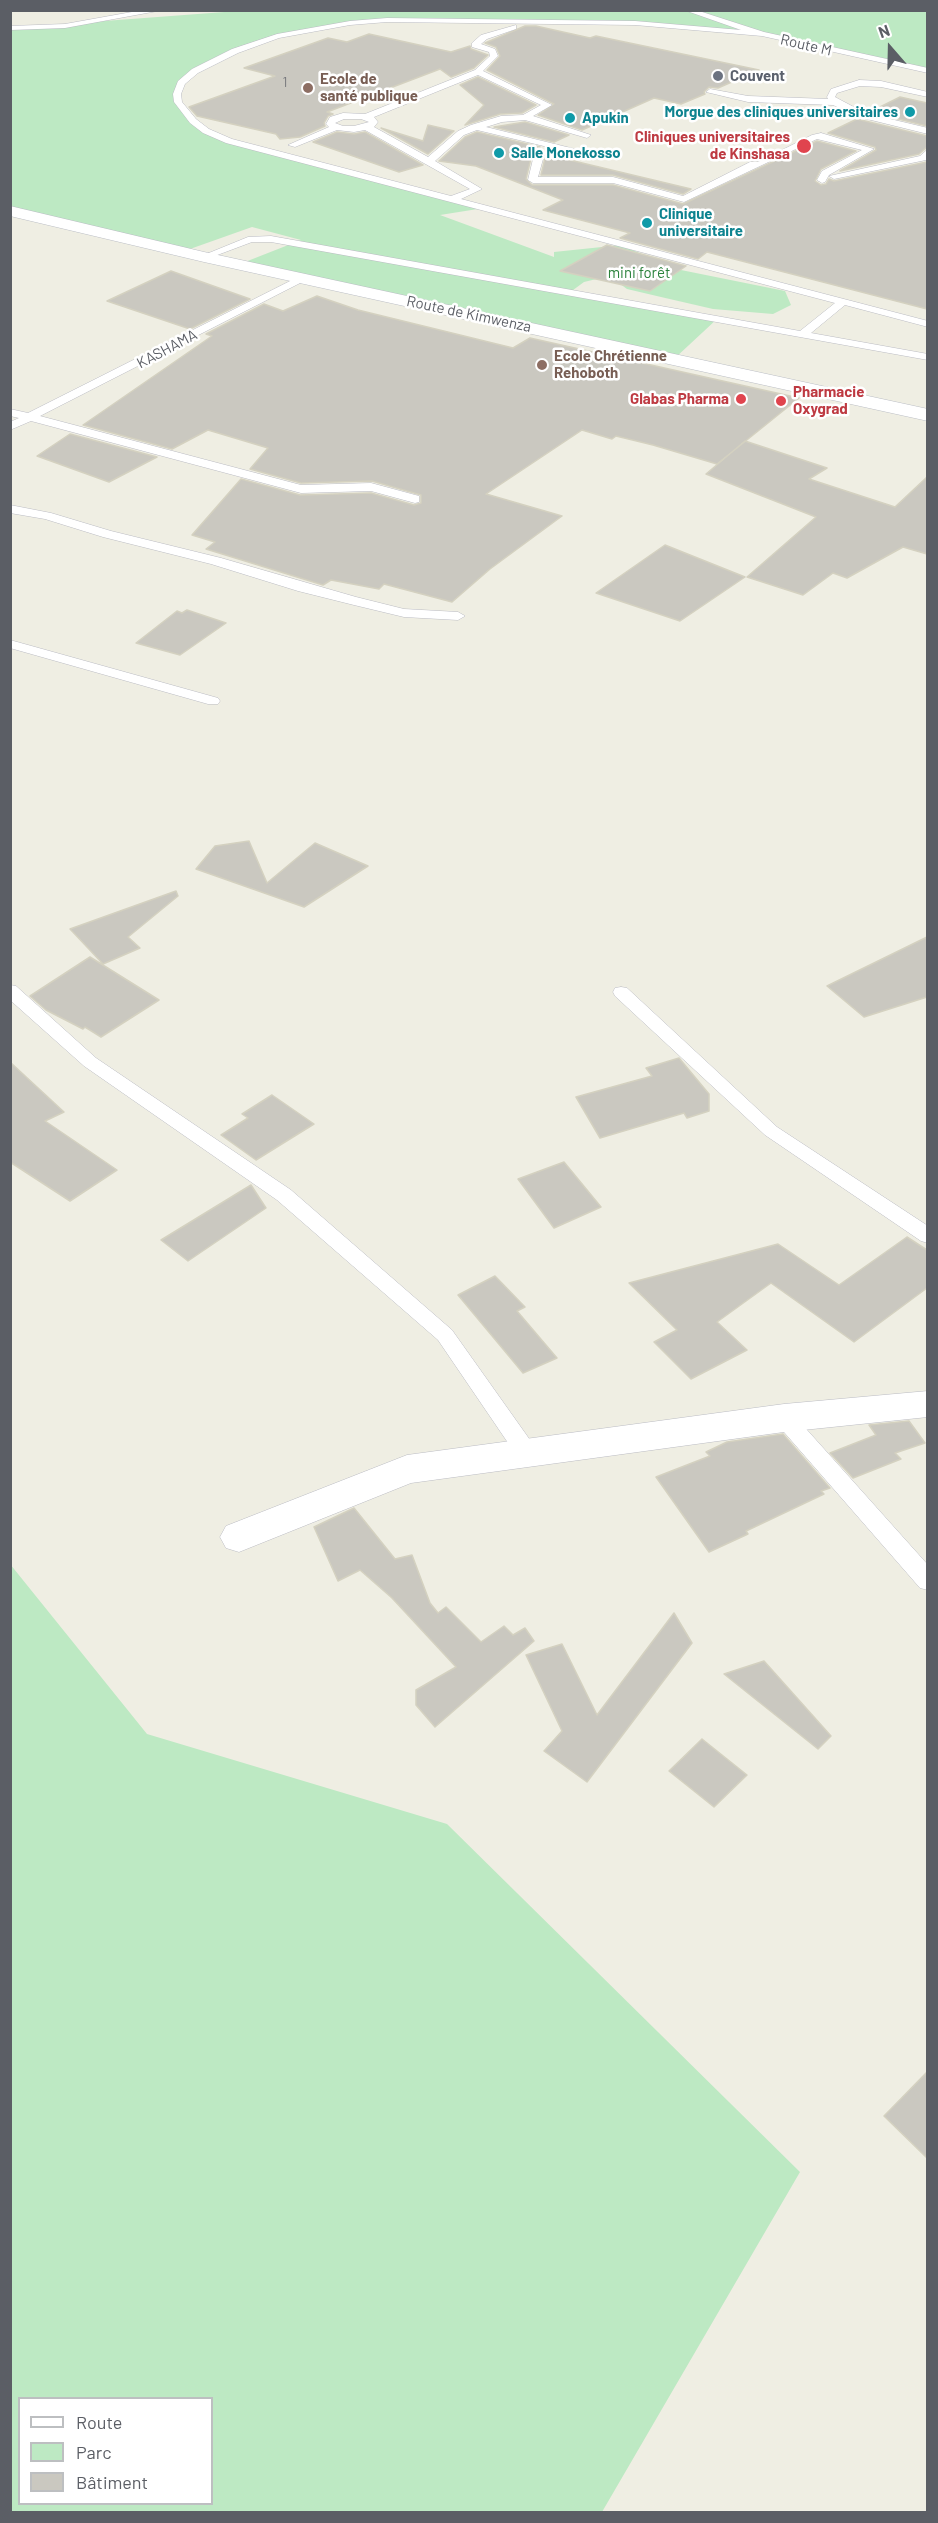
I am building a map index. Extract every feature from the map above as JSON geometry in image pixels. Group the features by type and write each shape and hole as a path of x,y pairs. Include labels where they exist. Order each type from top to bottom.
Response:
{"street":[{"name":"Route de Kimwenza","path":"15,215 927,415"},
{"path":"239,1537 406,1469 784,1418 927,1404"}],"lane":[{"path":"10,28 65,26 160,10"},
{"path":"387,20 402,10"},
{"name":"Route M","path":"687,10 762,34 927,71"},
{"path":"762,34 644,23 387,20 324,26 257,42 195,71 181,83 177,94 178,102 193,121 206,131 229,141 927,324"},
{"path":"292,145 337,128 366,122 478,72 494,56 492,51 475,45 484,37 527,22"},
{"path":"478,72 548,105 525,117"},
{"path":"834,102 831,97 834,91 859,83 881,84 927,95"},
{"path":"710,92 748,99 834,102 862,115 927,132"},
{"path":"337,128 330,122 338,117 366,122 477,189 450,200"},
{"path":"429,161 455,137 501,118 525,117 586,135 557,146"},
{"path":"474,128 598,156"},
{"path":"538,159 532,179 536,181 613,180 684,199 753,164 759,165 814,137 821,136 870,149 825,173 824,177 927,156"},
{"path":"204,257 251,239 271,239 927,357"},
{"name":"KASHAMA","path":"10,428 30,416 129,369 302,278"},
{"path":"803,334 843,302"},
{"path":"10,412 301,489 371,487 415,499"},
{"path":"10,509 47,516 107,534 216,561 303,588 404,613 458,616"},
{"path":"10,644 213,700"},
{"path":"10,990 90,1062 284,1195 445,1335 527,1453"},
{"path":"621,992 771,1131 927,1236"},
{"path":"784,1418 927,1581"}],"green space":[{"name":"mini forêt","path":"251,10 927,11 927,71 762,34 635,23 387,20 350,23 277,36 195,71 177,94 193,121 229,141 484,208 440,215 554,257 554,252 621,245 676,269 785,291 791,305 773,314 713,309 661,297 627,289 609,276 584,282 569,293 717,319 675,358 245,262 301,240 252,227 190,249 11,207 11,28"},
{"path":"10,1564 147,1734 447,1824 800,2172 602,2512 11,2512"}],"building":[{"path":"525,26 536,26 590,38 596,36 759,70 718,88 709,87 704,92 705,94 681,104 654,98 582,130 538,115 554,104 487,70 500,56 496,47 485,43"},
{"path":"369,34 451,52 470,46 471,49 488,55 474,68 451,77 440,69 327,112 333,114 328,116 324,123 325,126 300,137 280,139 276,134 197,116 189,107 275,76 244,68 328,38 347,42"},
{"path":"478,77 536,105 522,113 500,114 465,125 484,105 460,85"},
{"name":"Morgue des cliniques universitaires","path":"900,97 927,103 927,126 870,112"},
{"path":"857,119 927,136 927,147 919,154 840,171 876,150 875,147 828,133"},
{"path":"525,122 569,135 554,142 494,127"},
{"path":"428,125 454,131 428,154 381,128 423,141"},
{"path":"337,132 354,134 365,132 423,165 399,172 313,142"},
{"path":"477,132 540,147 532,151 691,189 683,194 613,175 541,175 545,158 539,154 531,158 526,179 532,185 613,185 683,204 817,141 856,151 821,169 815,181 821,185 826,184 829,179 834,181 927,162 927,309 707,252 698,259 620,238 630,233 543,210 563,200 476,166 439,161 465,137"},
{"path":"607,245 686,266 650,291 560,271"},
{"path":"171,271 250,299 190,329 107,301"},
{"path":"317,296 358,310 513,348 530,338 799,398 717,464 653,445 616,436 612,439 582,430 486,494 562,516 490,569 452,602 384,584 379,589 331,580 323,585 206,549 215,542 192,535 241,479 300,495 371,493 414,505 421,503 421,495 372,481 301,483 250,469 268,448 208,430 172,449 83,425 212,336 206,334 264,304 283,311"},
{"path":"70,434 157,457 109,482 37,456"},
{"path":"745,441 827,468 809,479 895,507 927,477 927,554 903,547 847,578 833,573 803,595 747,577 816,517 706,474"},
{"path":"665,545 745,577 680,621 596,593"},
{"path":"187,610 226,623 180,655 136,643 177,611 182,613"},
{"path":"249,841 267,883 315,843 368,866 304,907 196,869 215,846"},
{"path":"176,891 178,896 128,937 140,948 103,964 70,929"},
{"path":"927,937 927,997 864,1017 827,986"},
{"path":"90,957 159,1000 101,1037 85,1027 83,1029 46,1010 30,996"},
{"path":"679,1058 709,1094 709,1111 687,1118 684,1113 600,1138 576,1097 652,1076 646,1068"},
{"path":"10,1062 64,1112 45,1121 117,1170 70,1201 10,1162"},
{"path":"272,1095 314,1124 256,1160 221,1135 248,1118 242,1114"},
{"path":"564,1162 601,1207 554,1228 518,1179"},
{"path":"251,1185 266,1208 188,1261 161,1240"},
{"path":"907,1237 927,1250 927,1288 854,1342 771,1283 717,1322 747,1350 691,1379 654,1342 677,1330 629,1283 778,1244 839,1285"},
{"path":"495,1276 525,1307 517,1311 557,1358 523,1373 458,1295"},
{"path":"909,1421 925,1443 895,1453 901,1459 853,1478 830,1453 876,1435 869,1425"},
{"path":"783,1434 830,1488 821,1491 824,1494 746,1531 748,1534 709,1552 656,1477 710,1456 706,1452 727,1442"},
{"path":"354,1508 395,1559 412,1555 430,1603 438,1613 446,1607 481,1642 504,1626 513,1635 525,1628 534,1641 435,1727 416,1705 416,1690 456,1667 392,1598 360,1570 338,1581 314,1527"},
{"path":"674,1613 692,1643 587,1782 544,1751 562,1731 526,1655 562,1644 597,1715"},
{"path":"764,1661 831,1736 818,1749 724,1674"},
{"path":"702,1739 747,1775 714,1807 669,1771"},
{"path":"927,2072 927,2158 884,2116"}],"place":[{"name":"Couvent","path":"718,76"},
{"name":"Ecole de santé publique","path":"308,88"},
{"name":"Morgue des cliniques universitaires","path":"910,112"},
{"name":"Apukin","path":"570,118"},
{"name":"Cliniques universitaires de Kinshasa","path":"804,146"},
{"name":"Salle Monekosso","path":"499,153"},
{"name":"Clinique universitaire","path":"647,223"},
{"name":"Ecole Chrétienne Rehoboth","path":"542,365"},
{"name":"Glabas Pharma","path":"741,399"},
{"name":"Pharmacie Oxygrad","path":"781,401"}]}
